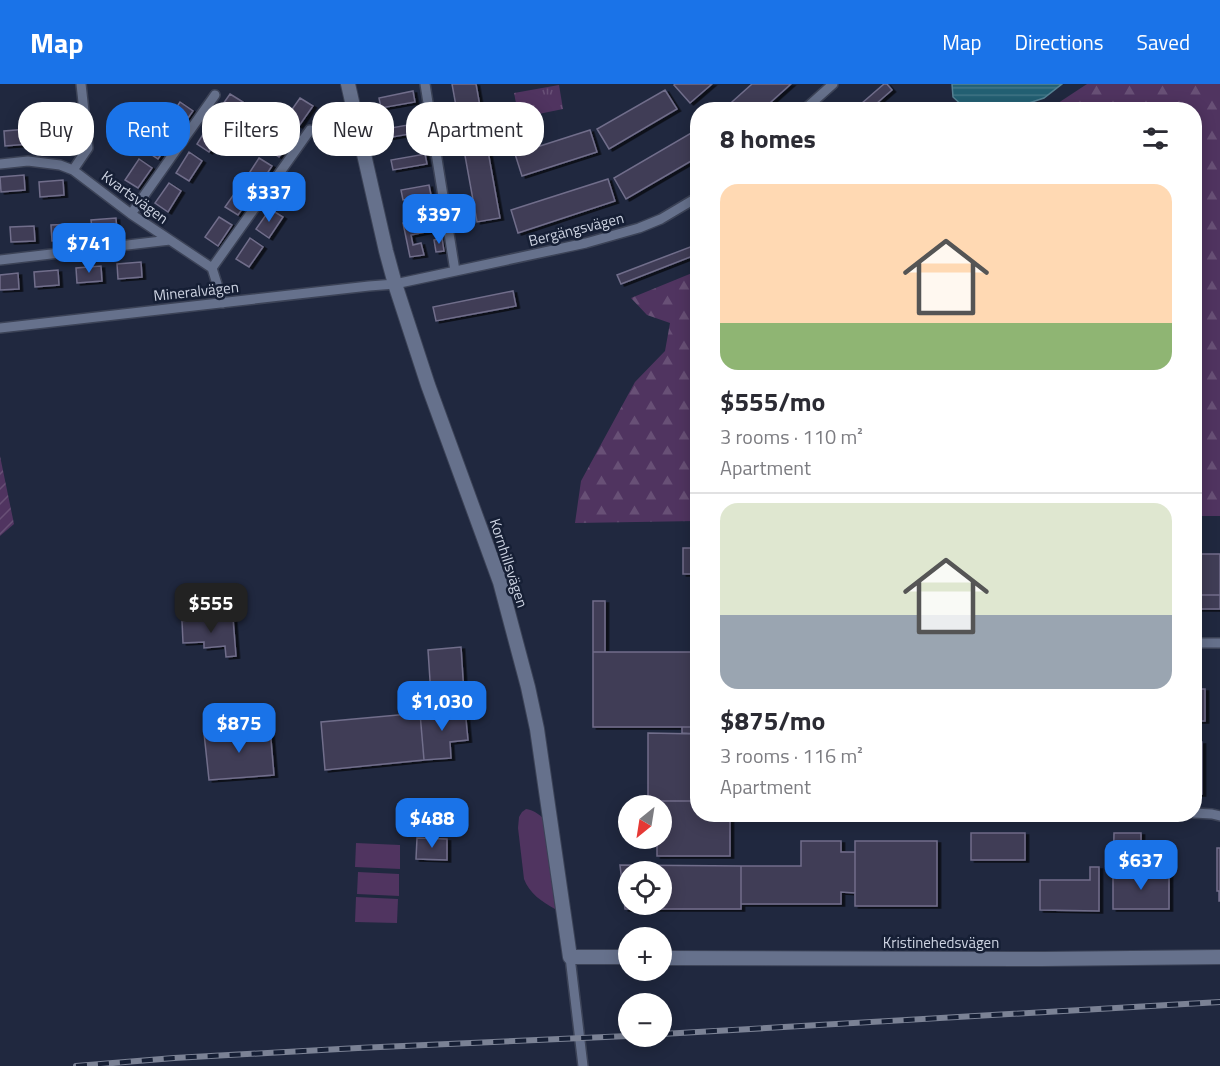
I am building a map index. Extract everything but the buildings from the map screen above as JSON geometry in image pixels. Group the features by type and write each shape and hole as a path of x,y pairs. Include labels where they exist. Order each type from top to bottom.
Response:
{"street":[{"path":"73,170 88,148 81,84"},
{"name":"Kornhillsvägen","path":"348,84 395,284 428,386 501,582 522,666 537,729 584,1066"},
{"path":"425,84 455,271"},
{"path":"813,102 833,84"},
{"path":"131,214 215,95"},
{"path":"223,303 212,268 310,130"},
{"name":"Kvartsvägen","path":"0,164 28,161 60,165 73,170 131,214 212,268"},
{"name":"Bergängsvägen","path":"395,284 586,243 661,219 690,202"},
{"path":"0,260 170,240"},
{"name":"Mineralvägen","path":"0,328 395,284"},
{"path":"1202,643 1220,643"},
{"path":"1202,813 1220,816"},
{"path":"570,957 618,957"},
{"name":"Kristinehedsvägen","path":"672,958 1220,957"}],"green space":[{"path":"1087,84 1220,84 1220,516 1202,516 1202,102 1060,102"},
{"path":"559,85 563,109 544,113 544,102 516,102 514,93"},
{"path":"690,274 690,521 575,523 581,481 635,382 665,351 670,323 647,315 631,298"},
{"path":"0,456 14,524 0,536"},
{"path":"526,809 536,812 544,819 555,909 536,897 524,879 518,828 519,817"},
{"path":"356,843 400,845 400,869 355,867"},
{"path":"358,872 399,874 399,896 357,894"},
{"path":"356,897 398,899 397,923 355,922"}],"water":[{"path":"952,84 1062,84 1044,98 1032,102 958,102 953,97"}],"railway":[{"path":"672,1033 1220,1002"},
{"path":"76,1066 174,1058 618,1036"}]}
